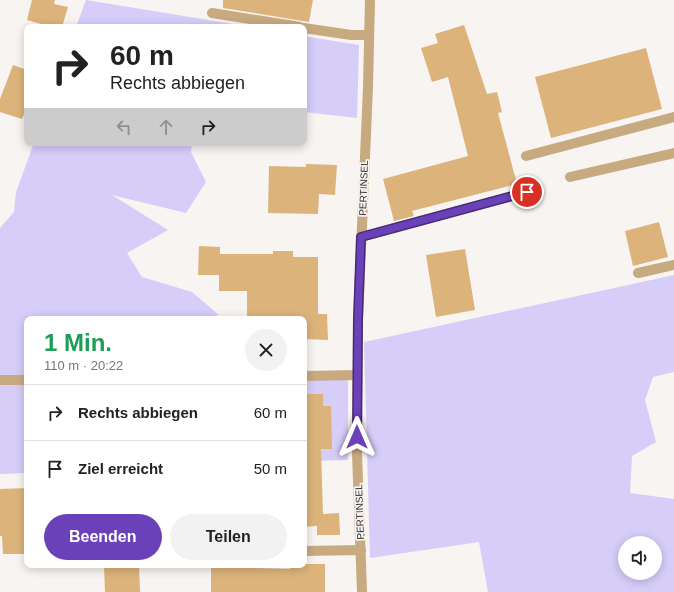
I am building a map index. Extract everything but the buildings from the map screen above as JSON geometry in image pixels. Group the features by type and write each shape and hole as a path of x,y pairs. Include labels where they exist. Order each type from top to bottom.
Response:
{"street":[{"name":"PERTINSEL","path":"362,592 357,453 357,375 370,0"},
{"path":"212,13 281,24"},
{"path":"307,28 351,35 369,35"},
{"path":"526,156 674,117"},
{"path":"570,177 674,153"},
{"path":"361,237 527,192"},
{"path":"638,273 674,265"},
{"path":"307,376 357,375"},
{"path":"0,380 24,380"},
{"path":"307,551 361,550"}],"shaded area":[{"path":"86,0 233,24 77,24"},
{"path":"307,36 359,45 357,118 307,112"},
{"path":"33,146 192,146 191,152 206,182 186,213 112,195 168,230 127,253 142,277 192,292 219,315 24,316 24,473 0,474 0,228 14,212 16,192"},
{"path":"674,275 674,372 653,377 645,400 656,442 632,456 630,493 674,499 674,592 488,592 479,542 370,558 364,342"},
{"path":"307,375 348,378 348,460 307,461"}],"route":[{"path":"357,437 358,319 361,237 527,192"}]}
